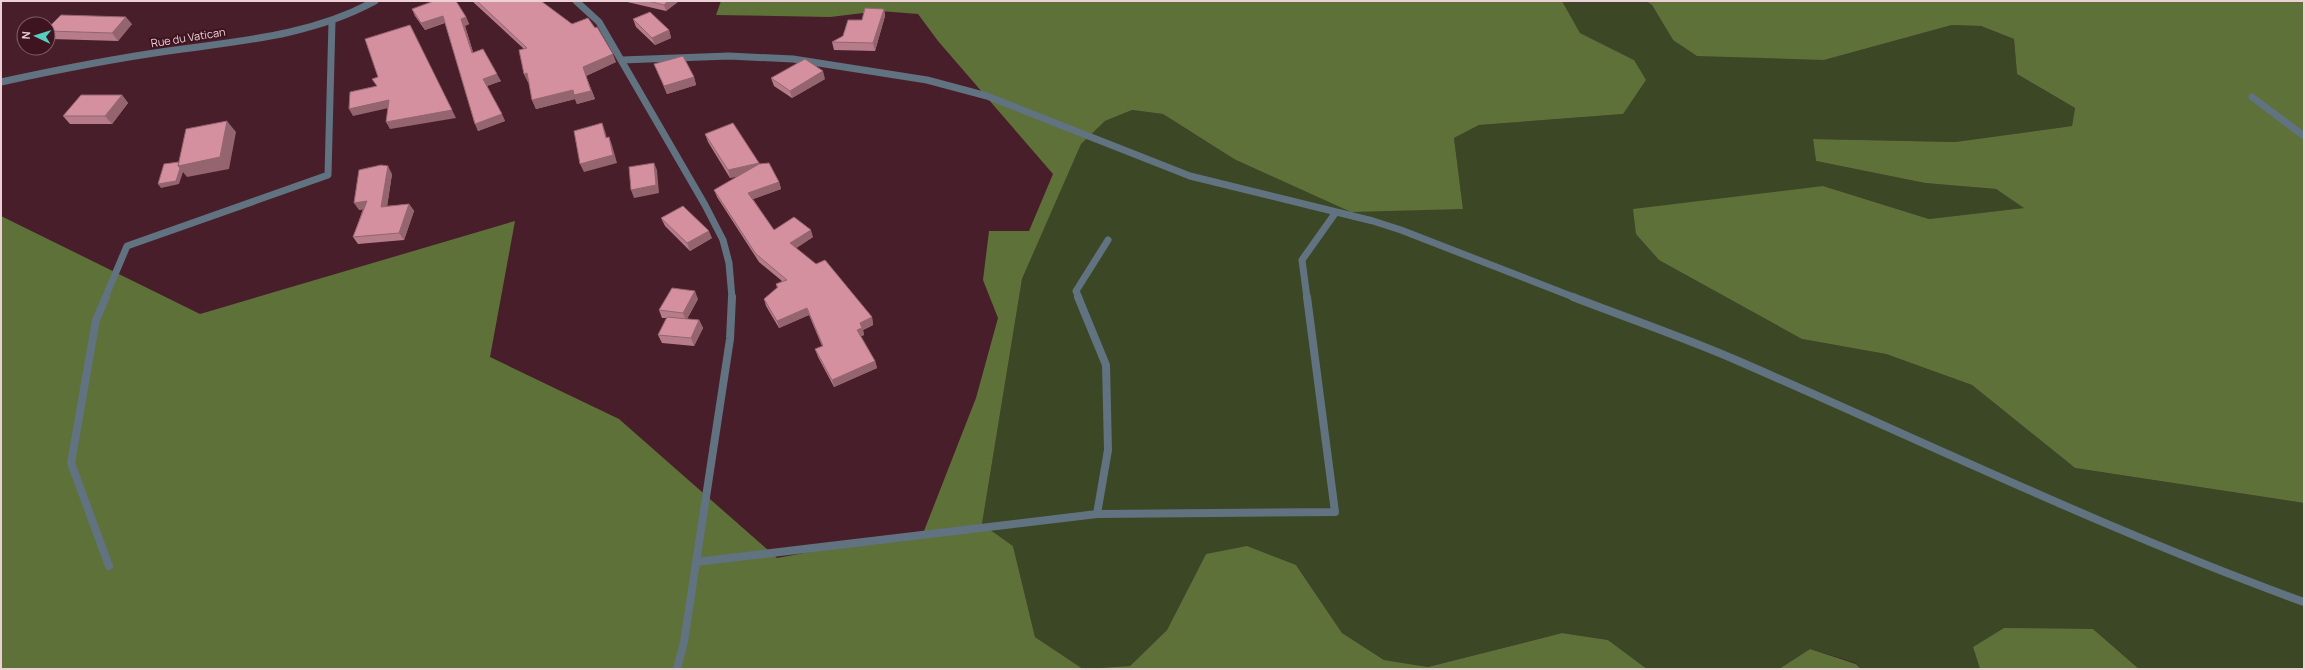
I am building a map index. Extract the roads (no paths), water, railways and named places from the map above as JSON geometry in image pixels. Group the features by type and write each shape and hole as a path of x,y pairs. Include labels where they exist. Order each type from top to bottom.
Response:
{"street":[{"name":"Rue du Vatican","path":"1,82 113,59 292,31 332,21 375,1"},
{"path":"576,1 599,22 622,60 705,205 722,240 729,263 732,299 730,339 684,642 677,669"},
{"path":"109,566 71,463 96,320 127,246 328,175 332,21"},
{"path":"622,60 728,56 793,59 927,80 987,96 1190,176 1373,221 1401,230 1734,359 2069,507 2257,585 2304,602"},
{"path":"2252,97 2304,136"},
{"path":"696,562 1097,514 1336,512 1302,260 1336,212"},
{"path":"1097,514 1108,450 1106,365 1076,291 1108,240"}]}
